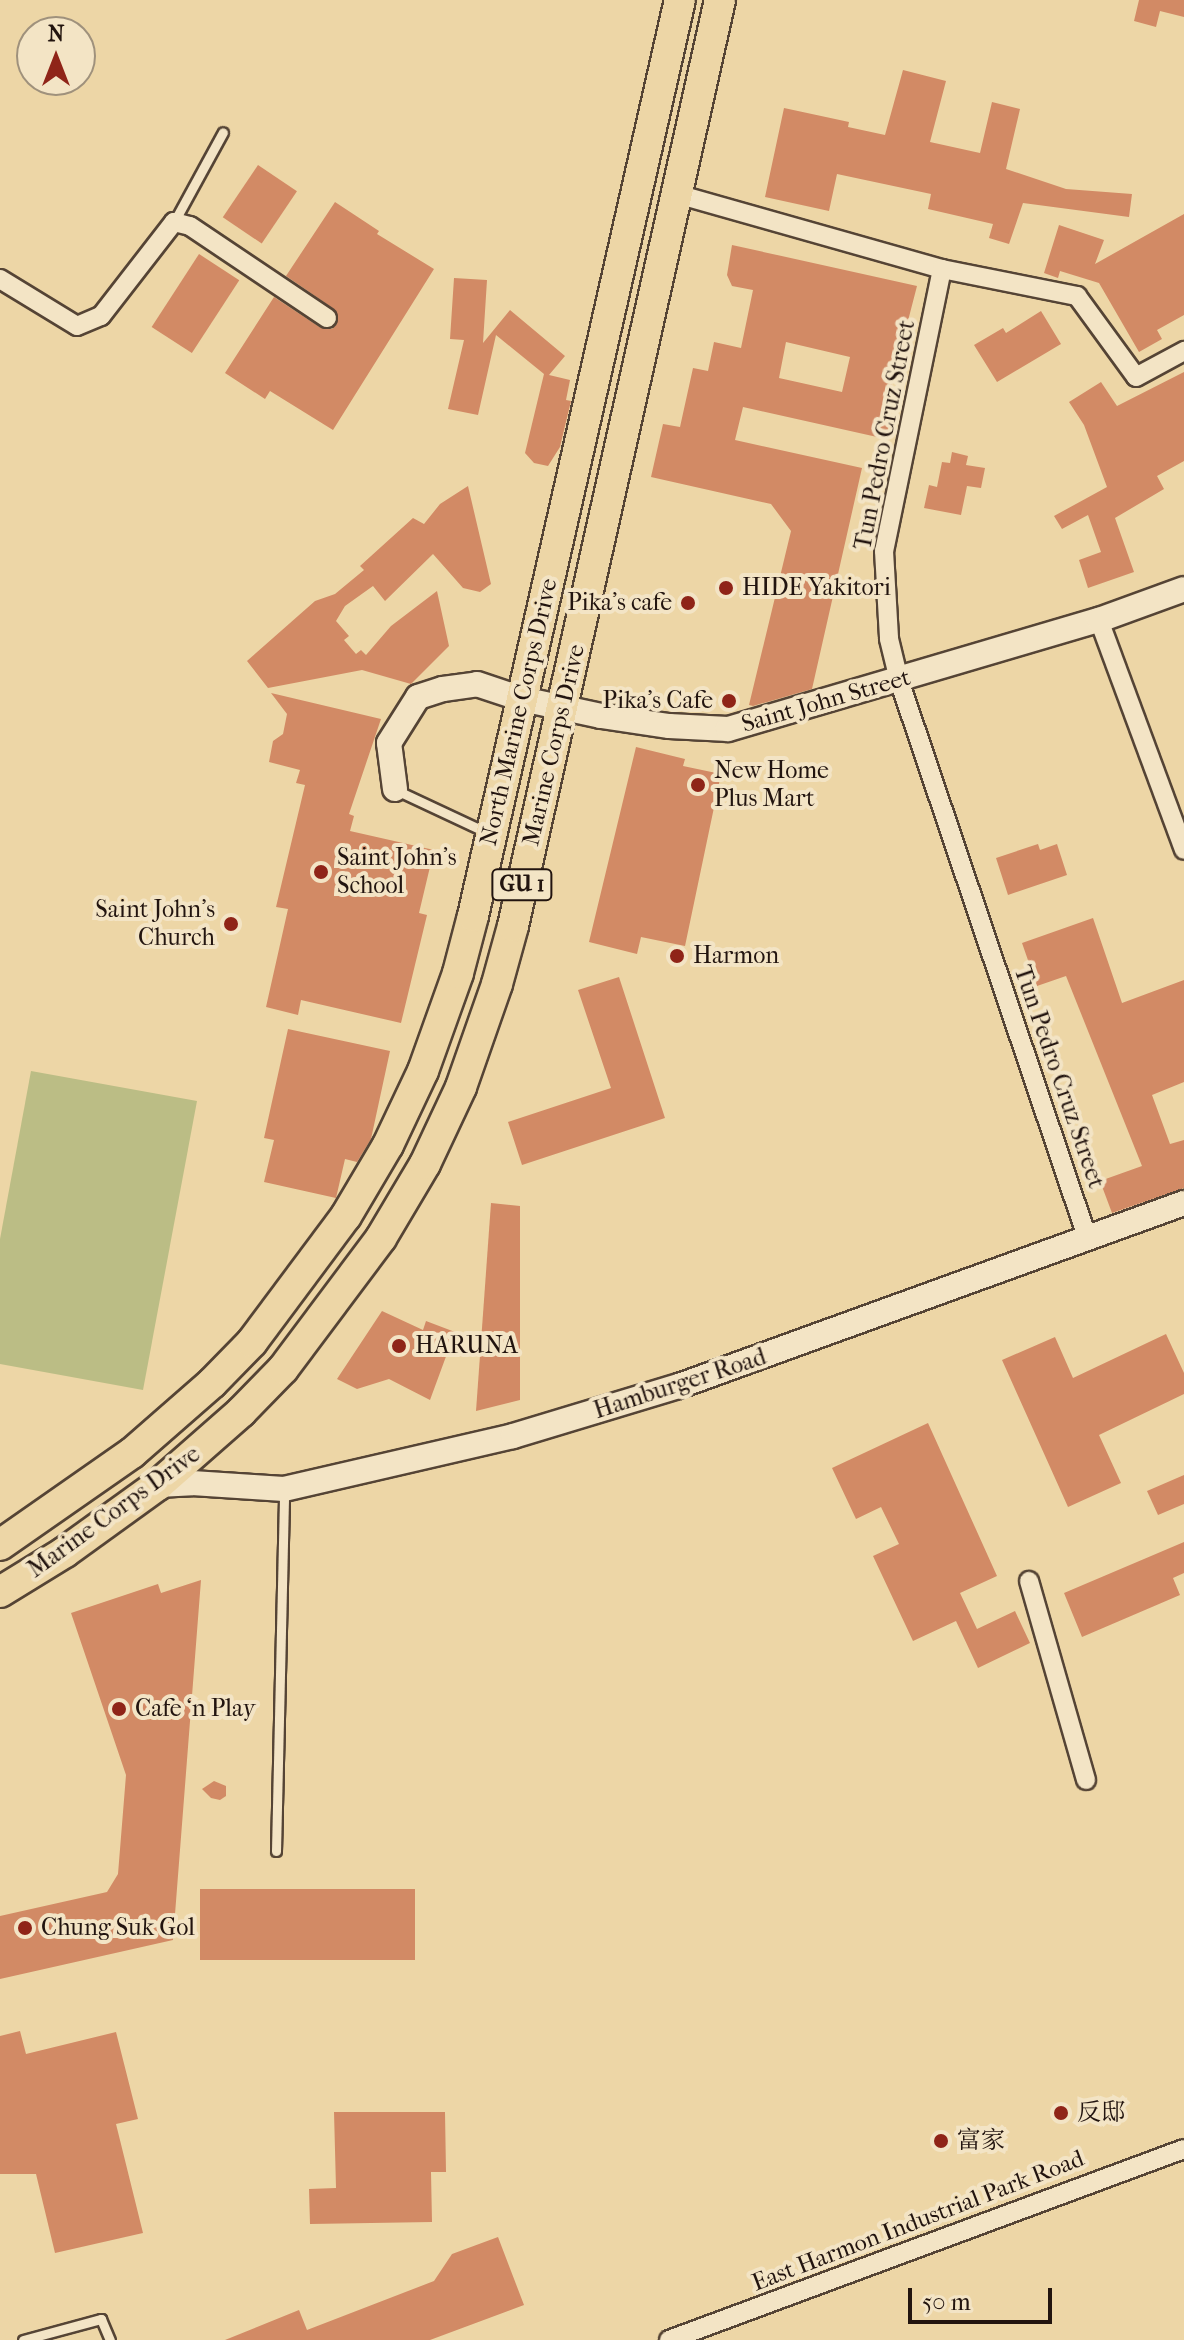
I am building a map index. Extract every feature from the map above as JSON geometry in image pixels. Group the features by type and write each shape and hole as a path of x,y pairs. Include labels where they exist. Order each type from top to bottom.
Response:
{"main road":[{"name":"North Marine Corps Drive","path":"0,1545 132,1453 212,1383 260,1331 346,1216 388,1145 423,1071 458,973 680,0"},
{"name":"Marine Corps Drive","path":"0,1592 65,1552 158,1485 231,1422 283,1369 366,1260 425,1164 461,1087 497,984 563,708 720,0"}],"street":[{"path":"677,194 942,269 1077,296 1136,377 1184,351"},
{"path":"0,279 77,326 101,316 174,222 190,226 327,318"},
{"name":"Tun Pedro Cruz Street","path":"942,269 884,551 889,639 899,680 1087,1237"},
{"name":"Saint John Street","path":"395,789 389,743 418,697 477,684 563,708 669,726 728,729 1099,620 1184,589"},
{"path":"1099,620 1184,850"},
{"name":"Hamburger Road","path":"158,1485 192,1483 284,1489 438,1455 606,1410 773,1353 1184,1203"},
{"path":"1029,1581 1086,1780"},
{"name":"East Harmon Industrial Park Road","path":"669,2340 719,2332 1184,2149"}],"lane":[{"path":"174,222 223,132"},
{"path":"395,789 491,835"},
{"path":"276,1851 284,1489"},
{"path":"23,2340 101,2319 110,2340"}],"green space":[{"path":"31,1071 197,1101 143,1390 0,1364 0,1239"}],"building":[{"path":"1139,0 1184,0 1184,17 1160,11 1156,27 1134,21"},
{"path":"903,70 946,81 930,142 980,153 992,102 1020,109 1006,169 1066,189 1132,194 1129,217 1023,203 1009,244 989,238 993,224 928,209 931,194 837,174 829,211 765,197 784,108 849,122 848,127 885,135"},
{"path":"258,165 297,191 262,244 223,217"},
{"path":"335,202 379,231 377,234 434,269 333,430 270,391 265,399 225,373 274,297 321,328 332,329 337,324 334,309 286,276"},
{"path":"1184,214 1184,315 1157,330 1162,339 1139,352 1099,283 1060,271 1058,278 1044,273 1059,225 1104,240 1095,264"},
{"path":"732,245 917,286 887,402 894,403 886,439 743,407 735,440 862,468 812,689 753,706 749,705 791,531 771,504 651,477 663,424 680,427 693,368 708,371 714,342 741,348 753,290 732,286 727,275","holes":["786,342 850,357 842,392 779,378"]},
{"path":"199,254 239,280 192,353 152,327"},
{"path":"454,278 487,280 483,343 510,310 565,356 549,375 570,380 566,400 571,401 560,447 548,466 534,463 525,453 544,374 496,335 478,415 448,409 464,340 450,339"},
{"path":"1041,311 1061,344 997,382 974,345 1003,328 1006,333"},
{"path":"1184,372 1184,461 1157,476 1164,489 1115,518 1134,572 1088,588 1079,560 1101,552 1088,515 1062,529 1054,516 1107,487 1084,425 1069,402 1101,382 1117,406"},
{"path":"952,452 968,456 966,465 985,468 981,488 967,486 961,515 924,508 929,485 937,487 942,462 950,463"},
{"path":"468,486 491,584 480,592 463,588 433,554 385,601 373,586 345,606 336,621 349,636 344,640 356,654 361,650 366,655 391,626 437,591 449,646 411,684 362,670 268,688 247,661 315,601 335,594 364,570 360,566 413,518 424,524 440,504"},
{"path":"271,693 381,719 349,814 354,816 350,831 434,850 419,913 427,915 401,1023 301,1000 298,1015 266,1007 288,909 276,907 305,785 296,783 300,770 269,762 273,741 283,734 287,714"},
{"path":"636,747 685,759 683,766 721,774 685,946 641,937 637,954 589,942"},
{"path":"1038,844 1040,850 1057,844 1067,875 1008,895 996,858"},
{"path":"1093,918 1122,1003 1184,980 1184,1082 1152,1095 1170,1144 1184,1140 1184,1188 1112,1213 1100,1181 1142,1166 1066,976 1037,986 1022,943"},
{"path":"619,977 665,1118 522,1165 508,1122 611,1088 578,990"},
{"path":"288,1029 390,1051 371,1139 357,1162 345,1159 336,1198 264,1182 274,1140 264,1138"},
{"path":"491,1203 520,1206 520,1400 476,1411"},
{"path":"382,1311 423,1330 426,1321 455,1332 430,1400 389,1379 357,1389 337,1379"},
{"path":"1166,1334 1184,1373 1184,1394 1099,1435 1121,1483 1068,1507 1002,1360 1055,1337 1073,1378"},
{"path":"928,1423 997,1576 960,1593 977,1629 1015,1611 1030,1643 978,1668 956,1621 913,1641 873,1556 899,1544 881,1507 856,1519 832,1468"},
{"path":"1184,1475 1184,1504 1158,1515 1147,1491"},
{"path":"1184,1542 1184,1573 1173,1578 1180,1595 1082,1637 1064,1593"},
{"path":"201,1580 173,1940 0,1979 0,1916 107,1892 118,1874 126,1775 71,1613 158,1584 161,1593"},
{"path":"214,1781 226,1786 226,1796 220,1800 211,1798 202,1789"},
{"path":"200,1889 415,1889 415,1960 200,1960"},
{"path":"20,2031 26,2054 116,2032 138,2119 116,2124 143,2233 55,2253 36,2174 0,2174 0,2036"},
{"path":"334,2112 445,2112 446,2172 431,2172 432,2222 310,2224 309,2189 336,2188"},
{"path":"498,2237 524,2305 430,2340 225,2340 299,2310 307,2330 434,2281 452,2254"}],"place":[{"name":"HIDE Yakitori","path":"726,588"},
{"name":"Pika's cafe","path":"688,603"},
{"name":"Pika's Cafe","path":"729,701"},
{"name":"New Home Plus Mart","path":"698,785"},
{"name":"Saint John's School","path":"321,872"},
{"name":"Saint John's Church","path":"231,924"},
{"name":"Harmon","path":"677,956"},
{"name":"HARUNA","path":"399,1346"},
{"name":"Cafe ‘n Play","path":"119,1709"},
{"name":"Chung Suk Gol","path":"25,1928"},
{"name":"反邸","path":"1061,2113"},
{"name":"富家","path":"941,2141"}]}
